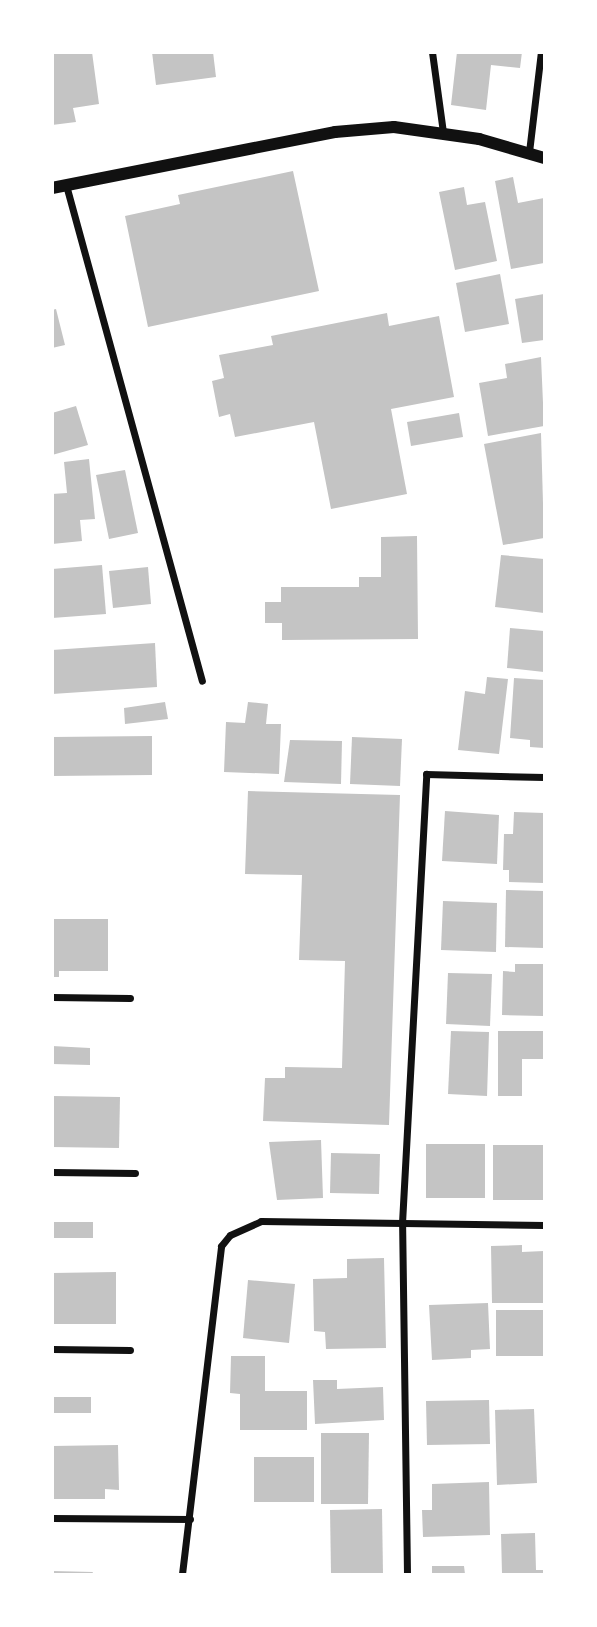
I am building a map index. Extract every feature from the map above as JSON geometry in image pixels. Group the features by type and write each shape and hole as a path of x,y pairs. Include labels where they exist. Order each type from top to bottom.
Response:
{"street":[{"path":"432,52 443,132"},
{"path":"529,152 541,52"},
{"path":"52,188 335,132 394,127 443,132 544,158"},
{"path":"66,185 202,681"},
{"path":"407,1574 402,1223 426,774 544,777"},
{"path":"52,998 130,998"},
{"path":"52,1172 135,1173"},
{"path":"182,1574 221,1246 244,1226 261,1221 544,1224"},
{"path":"52,1349 131,1350"},
{"path":"52,1518 190,1519"}],"building":[{"path":"52,52 92,52 99,104 73,108 76,122 52,125"},
{"path":"152,52 213,52 216,77 156,85"},
{"path":"457,52 522,52 520,68 491,65 486,110 451,105"},
{"path":"293,171 319,291 148,327 125,216 180,204 178,195"},
{"path":"513,177 518,203 544,198 544,263 511,269 495,181"},
{"path":"464,187 467,205 485,202 497,261 455,270 439,192"},
{"path":"500,274 509,324 465,332 456,283"},
{"path":"544,294 544,340 522,343 515,299"},
{"path":"56,309 65,345 52,348 52,310"},
{"path":"387,313 389,326 439,316 454,397 391,409 407,494 331,509 314,422 235,437 230,414 219,417 212,381 224,378 219,355 273,345 271,336"},
{"path":"541,357 544,426 488,436 479,383 507,378 505,364"},
{"path":"76,406 88,445 52,455 52,413"},
{"path":"459,413 463,437 411,446 407,422"},
{"path":"541,433 544,538 503,545 484,444"},
{"path":"89,459 95,519 80,520 82,541 52,544 52,494 67,493 64,462"},
{"path":"125,470 138,533 109,539 96,475"},
{"path":"417,536 418,639 282,640 282,623 265,623 265,602 281,602 281,587 359,587 359,577 381,577 381,537"},
{"path":"501,555 544,559 544,613 495,607"},
{"path":"102,565 106,614 52,618 52,569"},
{"path":"148,567 151,604 113,608 109,571"},
{"path":"510,628 544,631 544,672 507,668"},
{"path":"155,643 157,687 52,694 52,650"},
{"path":"487,677 508,679 499,754 458,750 465,691 485,694"},
{"path":"514,678 544,680 544,748 530,747 530,740 510,738"},
{"path":"165,702 168,719 125,724 124,708"},
{"path":"248,702 268,704 266,724 281,724 279,774 224,772 226,722 245,723"},
{"path":"152,736 152,775 52,776 52,737"},
{"path":"352,737 402,739 400,786 350,784"},
{"path":"290,740 342,741 341,784 284,782"},
{"path":"248,791 400,795 389,1125 263,1121 265,1078 285,1078 285,1067 342,1068 345,961 299,960 302,875 245,874"},
{"path":"445,811 499,815 497,864 442,861"},
{"path":"514,812 544,813 544,883 509,882 509,870 503,870 504,834 513,834"},
{"path":"506,890 544,891 544,948 505,947"},
{"path":"443,901 497,903 496,952 441,950"},
{"path":"52,919 108,919 108,971 59,971 59,977 52,977"},
{"path":"515,964 544,964 544,1016 502,1015 503,971 515,972"},
{"path":"448,973 492,974 490,1026 446,1024"},
{"path":"451,1031 489,1032 487,1096 448,1094"},
{"path":"498,1031 544,1031 544,1059 522,1059 522,1096 498,1096"},
{"path":"52,1046 90,1048 90,1065 52,1064"},
{"path":"52,1096 120,1097 119,1148 52,1147"},
{"path":"321,1140 323,1198 277,1200 269,1142"},
{"path":"426,1144 485,1144 485,1198 426,1198"},
{"path":"493,1145 544,1145 544,1200 493,1200"},
{"path":"331,1153 380,1154 379,1194 330,1193"},
{"path":"52,1222 93,1222 93,1238 52,1238"},
{"path":"522,1245 522,1252 544,1251 544,1303 492,1303 491,1246"},
{"path":"384,1258 386,1348 326,1349 325,1332 314,1331 313,1279 347,1278 347,1259"},
{"path":"116,1272 116,1324 52,1324 52,1273"},
{"path":"248,1280 295,1284 289,1343 243,1338"},
{"path":"488,1303 490,1349 471,1350 471,1358 432,1360 429,1305"},
{"path":"496,1310 544,1310 544,1356 496,1356"},
{"path":"231,1356 265,1356 265,1391 307,1391 307,1430 240,1430 240,1394 230,1393"},
{"path":"313,1380 337,1380 337,1389 383,1387 384,1420 315,1424"},
{"path":"52,1397 91,1397 91,1413 52,1413"},
{"path":"489,1400 490,1444 427,1445 426,1401"},
{"path":"534,1409 537,1483 497,1485 495,1410"},
{"path":"321,1433 369,1433 368,1504 321,1504"},
{"path":"118,1445 119,1490 105,1489 105,1499 52,1499 52,1446"},
{"path":"254,1457 314,1457 314,1502 254,1502"},
{"path":"489,1482 490,1535 423,1537 422,1510 432,1510 432,1484"},
{"path":"382,1509 383,1574 331,1574 330,1510"},
{"path":"535,1533 536,1570 544,1570 544,1574 502,1574 501,1534"},
{"path":"432,1566 464,1566 465,1574 432,1574"},
{"path":"52,1571 93,1572 52,1574"}]}
